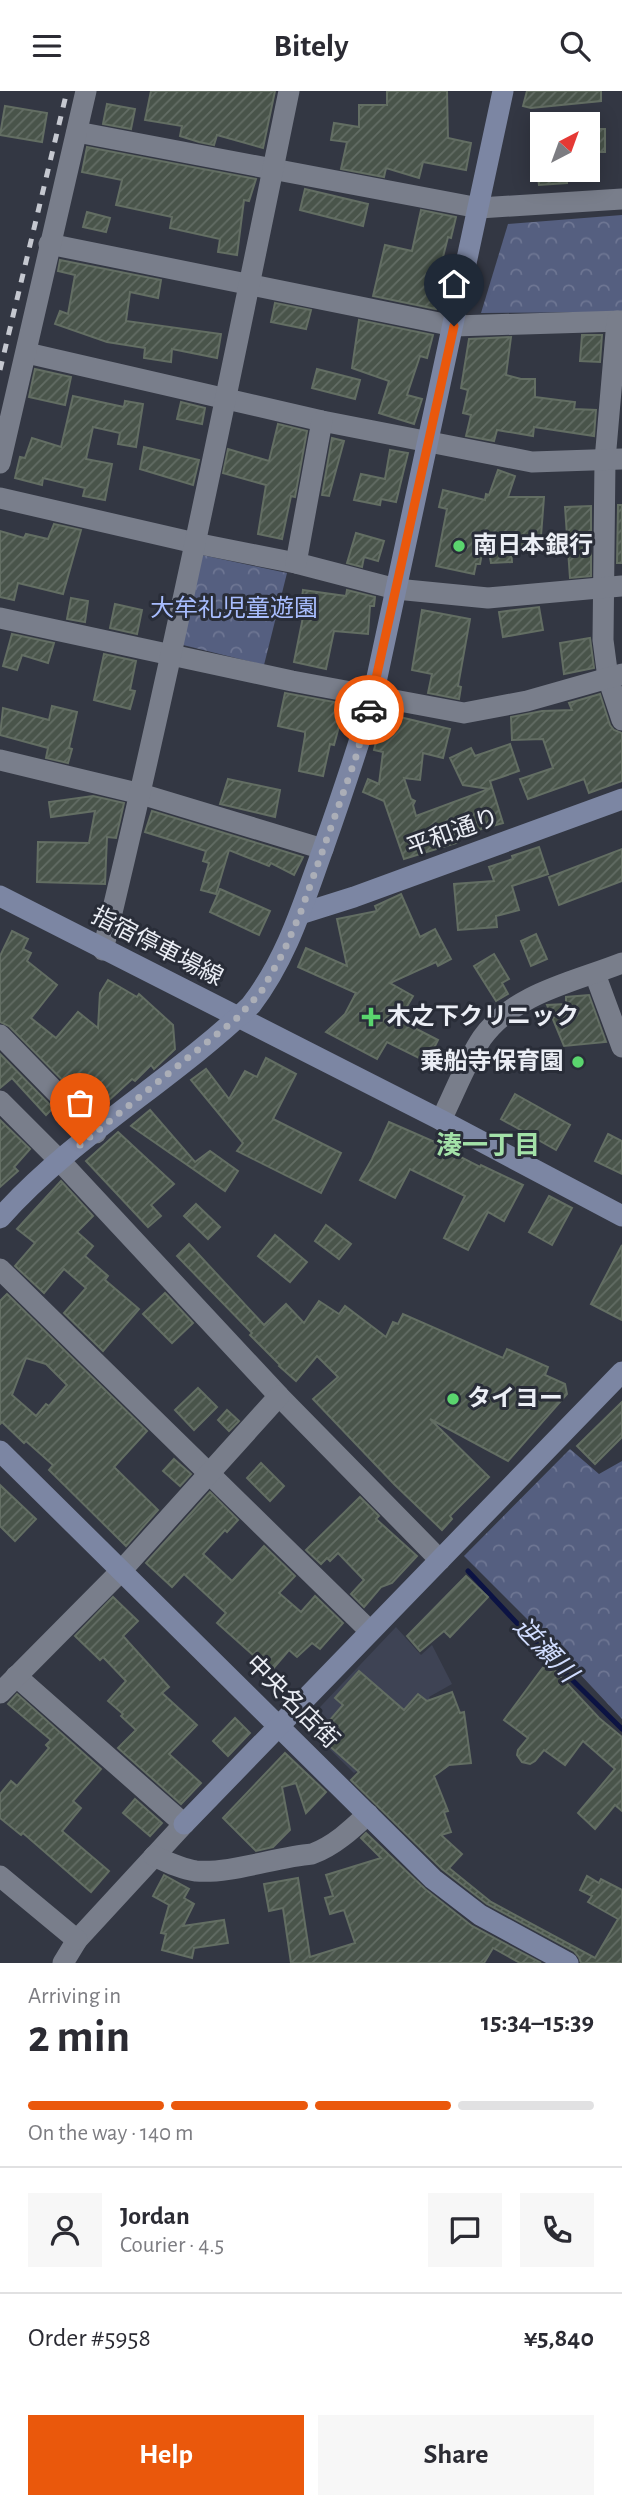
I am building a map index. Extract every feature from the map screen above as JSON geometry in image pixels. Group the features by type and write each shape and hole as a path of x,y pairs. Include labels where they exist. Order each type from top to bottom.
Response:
{"street":[{"path":"0,463 86,91"},
{"path":"103,950 141,794 289,91"},
{"path":"503,91 373,696 355,760 300,914 271,975 251,1005 237,1018 441,1120 622,1216"},
{"path":"77,132 479,208 622,199"},
{"path":"49,244 454,326 619,321 613,460 613,587 603,640 615,676 622,720"},
{"path":"27,353 322,421 532,462 613,460"},
{"path":"296,563 322,421"},
{"path":"0,498 195,543 296,563 396,589 488,598 613,587"},
{"path":"0,618 464,713 527,701 615,676"},
{"path":"0,760 141,794 323,849"},
{"name":"平和通り","path":"300,914 354,897 622,799"},
{"name":"指宿停車場線","path":"0,896 237,1018 22,1193 0,1218"},
{"path":"441,1120 482,1039 503,1015 529,998 622,963"},
{"path":"595,974 622,1047"},
{"path":"0,1035 96,1133"},
{"path":"0,1101 60,1161 279,1396 440,1560"},
{"path":"0,1269 370,1631"},
{"path":"63,1963 77,1940 184,1824 622,1372"},
{"path":"0,1693 121,1571 279,1396"},
{"name":"中央名店街","path":"0,1451 433,1879 480,1915 568,1963"},
{"path":"16,1676 184,1824"},
{"path":"154,1856 172,1865 204,1871 312,1854 336,1842 368,1814"},
{"path":"0,1876 77,1940"}],"shaded area":[{"path":"396,1627 421,1655 432,1645 452,1684 429,1697 438,1716 354,1773 304,1724"}],"green space":[{"path":"622,215 622,312 481,313 508,224"},
{"name":"大牟礼児童遊園","path":"202,555 287,573 264,665 183,645"},
{"path":"570,1449 599,1474 622,1461 622,1719 464,1556"}],"building":[{"path":"151,91 275,91 263,148 217,135 214,145 199,142 180,136 182,126 145,120"},
{"path":"387,91 447,91 448,138 471,143 466,170 423,162 419,178 386,168 384,177 341,169 347,142 331,140 334,123 359,127 359,105 387,105"},
{"path":"527,91 601,91 601,101 531,108 523,106"},
{"path":"107,104 135,109 131,129 103,124"},
{"path":"5,106 47,113 42,142 0,135"},
{"path":"600,129 605,129 605,152 600,152"},
{"path":"87,147 256,179 249,201 244,200 237,255 218,252 220,239 170,228 172,217 116,205 122,180 82,172"},
{"path":"539,182 567,182 567,183 539,185"},
{"path":"305,189 368,204 363,226 300,210"},
{"path":"421,210 456,217 436,285 442,286 436,309 373,296 385,245 412,251"},
{"path":"87,212 110,218 106,232 83,227"},
{"path":"60,260 161,280 158,298 130,292 126,321 221,334 217,358 172,349 171,362 144,358 145,348 107,342 55,324 60,311 68,314 75,275 58,271"},
{"path":"275,303 311,310 306,329 271,322"},
{"path":"359,320 433,335 427,358 420,356 407,395 422,399 414,424 379,413 389,381 352,368"},
{"path":"582,335 602,335 600,362 580,361"},
{"path":"511,337 506,375 535,379 535,397 575,402 574,409 596,410 594,436 534,427 533,436 497,430 494,441 466,436 471,415 463,413 468,390 461,388 469,339"},
{"path":"35,369 71,377 65,405 29,397"},
{"path":"317,369 360,380 355,399 312,388"},
{"path":"73,396 124,407 125,401 143,404 136,447 118,444 120,433 93,427 86,459 112,464 105,500 83,496 85,488 43,478 42,485 15,478 20,457 25,458 32,438 61,447"},
{"path":"181,402 205,408 202,424 177,419"},
{"path":"278,424 307,431 295,497 291,496 282,539 258,534 266,485 223,473 228,449 269,461"},
{"path":"332,438 344,441 329,496 322,495"},
{"path":"144,447 199,460 193,485 140,469"},
{"path":"390,450 408,453 396,502 381,499 380,505 354,500 361,474 385,479"},
{"path":"498,470 515,476 508,497 544,497 540,549 511,547 512,562 491,563 486,533 480,564 476,564 474,574 436,566 447,509 439,507 443,490 485,500"},
{"path":"618,505 622,505 622,563 617,563"},
{"path":"591,506 591,576 570,578 565,507"},
{"path":"54,524 81,530 63,594 18,583 14,600 0,597 0,531 24,538 26,534 48,539"},
{"path":"356,533 384,541 378,561 364,557 362,567 347,563"},
{"path":"303,590 346,596 347,590 375,597 374,606 370,606 368,634 334,631 326,669 294,662 304,612 300,612"},
{"path":"71,598 88,601 85,622 67,619"},
{"path":"115,604 142,610 137,634 110,628"},
{"path":"539,607 543,630 503,637 499,612"},
{"path":"422,610 470,619 458,686 461,687 459,699 428,693 432,674 412,670"},
{"path":"12,634 54,643 48,663 22,655 17,670 3,666"},
{"path":"590,638 594,668 564,674 560,643"},
{"path":"104,654 136,661 130,690 135,691 130,709 94,700"},
{"path":"285,693 345,704 334,745 330,744 323,776 299,771 305,732 278,726"},
{"path":"600,694 610,725 622,733 622,781 589,793 584,779 528,799 520,779 553,768 543,739 512,740 511,717 542,711 572,710 569,703"},
{"path":"52,706 77,712 68,763 46,758 48,748 0,735 3,708 49,720"},
{"path":"383,713 450,729 443,758 423,753 420,780 404,778 411,799 415,801 413,805 416,816 489,789 463,785 450,758 471,748 475,756 510,744 519,771 490,781 503,823 457,836 459,842 404,859 384,801 363,792 368,779 379,784 383,752 374,750"},
{"path":"228,779 280,790 275,817 220,804"},
{"path":"93,796 124,803 116,838 107,837 105,884 37,882 38,842 89,843 95,811 51,817 49,802"},
{"path":"152,811 303,857 294,875 271,863 269,866 229,850 216,894 201,890 209,863 203,861 206,851 145,832"},
{"path":"539,847 548,874 512,886 519,910 496,916 497,927 458,930 454,884 494,881 489,867"},
{"path":"622,849 622,881 559,905 549,877"},
{"path":"220,889 270,911 259,935 210,912"},
{"path":"401,894 420,937 435,929 451,959 438,966 436,962 390,983 413,996 399,1020 438,1040 427,1062 387,1042 377,1059 326,1032 345,1014 356,993 298,967 306,948 347,966 337,919 377,911 375,906"},
{"path":"12,931 28,939 23,949 31,953 27,961 57,985 31,1018 56,1038 78,1012 98,1028 100,993 108,980 137,997 139,994 173,1025 175,1049 154,1069 151,1065 135,1081 132,1079 95,1113 9,1026 0,1022 0,956"},
{"path":"536,934 547,959 531,966 521,941"},
{"path":"494,954 509,979 502,983 508,994 496,1001 474,966"},
{"path":"589,995 606,1042 564,1046 547,1005 566,1004 566,997"},
{"path":"0,1054 53,1108 46,1115 12,1078 0,1088"},
{"path":"266,1058 296,1074 273,1119 341,1153 321,1193 237,1151 243,1143 191,1080 206,1069 229,1099 245,1071 257,1077"},
{"path":"515,1094 570,1125 556,1150 501,1119"},
{"path":"150,1110 195,1162 210,1151 238,1171 225,1191 131,1126"},
{"path":"0,1120 30,1149 14,1167 18,1171 0,1187"},
{"path":"389,1122 523,1185 504,1221 488,1212 468,1250 444,1238 465,1196 410,1169 395,1198 360,1180"},
{"path":"118,1132 174,1184 151,1205 161,1216 148,1227 86,1161"},
{"path":"608,1134 622,1141 622,1174 595,1161"},
{"path":"61,1181 93,1216 77,1232 93,1246 85,1256 108,1276 105,1280 139,1309 103,1351 64,1313 86,1288 64,1269 44,1293 15,1266 35,1243 17,1229"},
{"path":"549,1196 572,1208 552,1245 529,1232"},
{"path":"196,1204 220,1227 208,1239 184,1216"},
{"path":"326,1225 351,1244 339,1259 315,1241"},
{"path":"275,1235 307,1262 290,1282 258,1256"},
{"path":"189,1244 264,1325 286,1304 304,1323 319,1301 339,1314 345,1306 386,1337 393,1322 398,1324 403,1314 503,1358 507,1349 548,1367 545,1375 565,1384 567,1394 508,1461 430,1419 489,1477 450,1516 452,1519 442,1530 313,1399 338,1377 317,1356 296,1381 279,1366 250,1335 252,1333 177,1256"},
{"path":"622,1245 622,1320 591,1304"},
{"path":"165,1293 193,1323 172,1343 143,1314"},
{"path":"7,1294 147,1431 114,1467 158,1510 126,1546 49,1470 53,1465 2,1422 0,1424 0,1301","holes":["26,1358 46,1364 67,1385 49,1406 46,1404 36,1416 12,1395"]},
{"path":"198,1388 217,1407 194,1430 175,1410"},
{"path":"622,1402 622,1437 595,1464 577,1446"},
{"path":"227,1410 239,1421 229,1431 218,1420"},
{"path":"174,1459 191,1474 180,1486 163,1471"},
{"path":"261,1463 284,1486 270,1501 247,1478"},
{"path":"0,1485 36,1519 15,1541 0,1526"},
{"path":"210,1492 238,1520 203,1554 232,1581 264,1546 295,1576 279,1593 301,1612 315,1596 343,1623 320,1649 312,1643 297,1657 289,1650 271,1671 217,1623 226,1613 184,1574 172,1587 146,1563"},
{"path":"360,1497 379,1516 376,1519 417,1556 392,1583 381,1587 364,1607 351,1594 364,1580 338,1553 330,1561 327,1558 321,1564 306,1550"},
{"path":"466,1576 488,1597 450,1637 444,1631 420,1651 407,1636"},
{"path":"113,1597 138,1621 123,1636 169,1687 162,1693 197,1725 169,1754 201,1783 181,1804 118,1748 136,1730 108,1701 126,1681 103,1657 100,1660 75,1636"},
{"path":"547,1662 599,1718 622,1737 622,1811 615,1805 595,1829 578,1813 615,1769 583,1741 565,1765 544,1750 530,1764 522,1762 517,1755 518,1750 528,1738 504,1720"},
{"path":"359,1671 404,1710 418,1694 427,1701 452,1692 460,1713 464,1712 471,1763 449,1765 434,1776 448,1811 444,1812 451,1832 441,1835 462,1854 449,1868 491,1902 595,1958 618,1919 588,1902 592,1896 580,1890 587,1876 599,1883 601,1879 622,1890 622,1963 581,1963 574,1951 487,1904 442,1869 351,1780 359,1772 317,1735 343,1705 335,1698"},
{"path":"17,1694 101,1769 73,1801 81,1808 62,1831 109,1871 91,1892 23,1833 21,1835 0,1818 0,1794 11,1781 17,1786 49,1748 46,1745 51,1740 8,1704"},
{"path":"235,1718 250,1733 228,1756 213,1741"},
{"path":"285,1753 326,1792 306,1813 296,1783 282,1787 290,1830 273,1847 256,1851 223,1818"},
{"path":"135,1799 162,1823 150,1836 123,1813"},
{"path":"366,1833 425,1889 472,1926 541,1963 520,1963 493,1948 484,1963 291,1963 283,1908 269,1911 264,1884 298,1878 310,1957 355,1943 344,1910 330,1914 325,1898 333,1896 326,1875 381,1858 361,1838"},
{"path":"164,1875 189,1889 184,1898 194,1904 183,1926 224,1920 228,1943 194,1948 192,1958 162,1950 166,1934 161,1933 169,1905 153,1896"}],"waterway":[{"name":"逆瀬川","path":"468,1571 622,1729"}],"railway":[{"path":"0,370 67,91"}],"way so far":[{"path":"80,1145 237,1018 261,992 283,953 300,914 355,760 369,710"}],"place":[{"name":"南日本銀行","path":"459,546"},
{"name":"木之下クリニック","path":"371,1017"},
{"name":"乗船寺保育園","path":"578,1062"},
{"name":"タイヨー","path":"453,1399"}],"district":[{"name":"湊一丁目","path":"488,1146"}],"route":[{"path":"369,710 454,326"}]}
